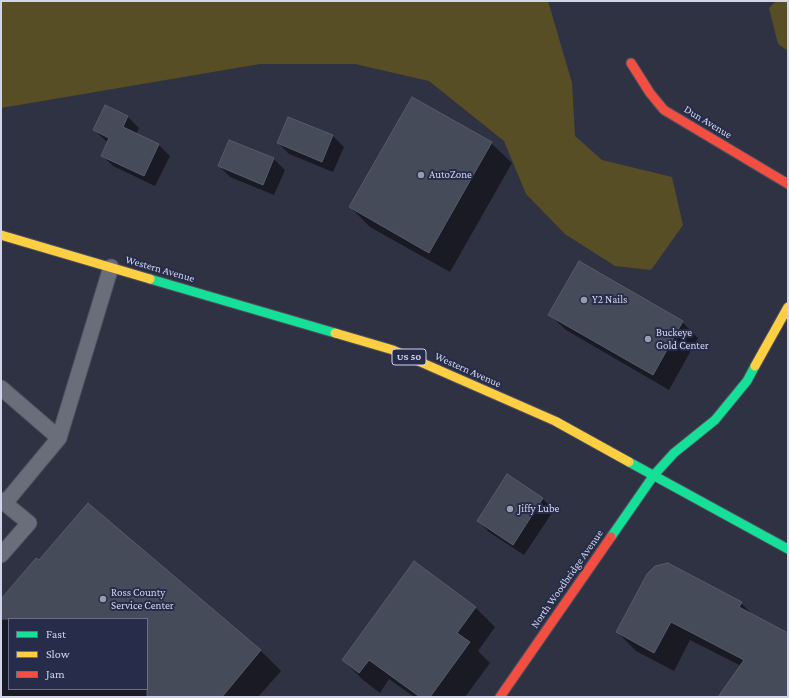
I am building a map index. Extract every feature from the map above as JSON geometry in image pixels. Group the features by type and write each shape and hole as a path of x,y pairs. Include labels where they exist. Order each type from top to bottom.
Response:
{"main road":[{"name":"Dun Avenue","path":"631,63 650,93 664,110 788,184"},
{"name":"Western Avenue","path":"1,235 393,350 555,421 788,549"},
{"name":"North Woodbridge Avenue","path":"500,697 654,475 674,453 715,420 747,381 788,307"}],"lane":[{"path":"1,555 29,523 3,501 59,438 111,267"},
{"path":"1,388 59,438"}],"shaded area":[{"path":"1,1 548,1 572,83 575,136 602,160 672,177 683,225 651,270 615,266 565,234 526,194 504,141 429,81 355,64 260,64 1,108"},
{"path":"776,1 788,1 788,51 778,44 769,8"}],"building":[{"name":"AutoZone","path":"412,97 492,142 429,253 349,207"},
{"path":"105,105 128,116 123,127 159,144 144,176 101,156 109,138 93,130"},
{"path":"288,117 333,135 322,162 277,143"},
{"path":"229,140 274,158 263,185 218,166"},
{"path":"579,261 683,321 653,375 548,315"},
{"name":"Jiffy Lube","path":"507,474 543,498 513,545 477,521"},
{"name":"Ross County Service Center","path":"88,503 261,650 222,697 147,697 148,618 1,619 1,599 36,558 39,560"},
{"path":"414,561 476,607 457,633 470,642 430,697 420,697 369,660 359,673 342,660"},
{"path":"668,563 742,602 739,607 788,633 788,697 718,697 744,660 671,622 654,653 616,632 647,574 655,566"}],"traffic: fast":[{"path":"150,279 335,333"},
{"path":"611,537 654,475 674,453 715,420 747,381 755,366"},
{"path":"629,462 788,549"}],"traffic: slow":[{"path":"1,235 150,279"},
{"path":"755,366 788,307"},
{"path":"335,333 393,350 555,421 629,462"}],"traffic: jam":[{"path":"631,63 650,93 664,110 788,184"},
{"path":"500,697 611,537"}],"place":[{"name":"AutoZone","path":"421,175"},
{"name":"Y2 Nails","path":"584,300"},
{"name":"Buckeye Gold Center","path":"648,339"},
{"name":"Jiffy Lube","path":"510,509"},
{"name":"Ross County Service Center","path":"103,599"}]}
